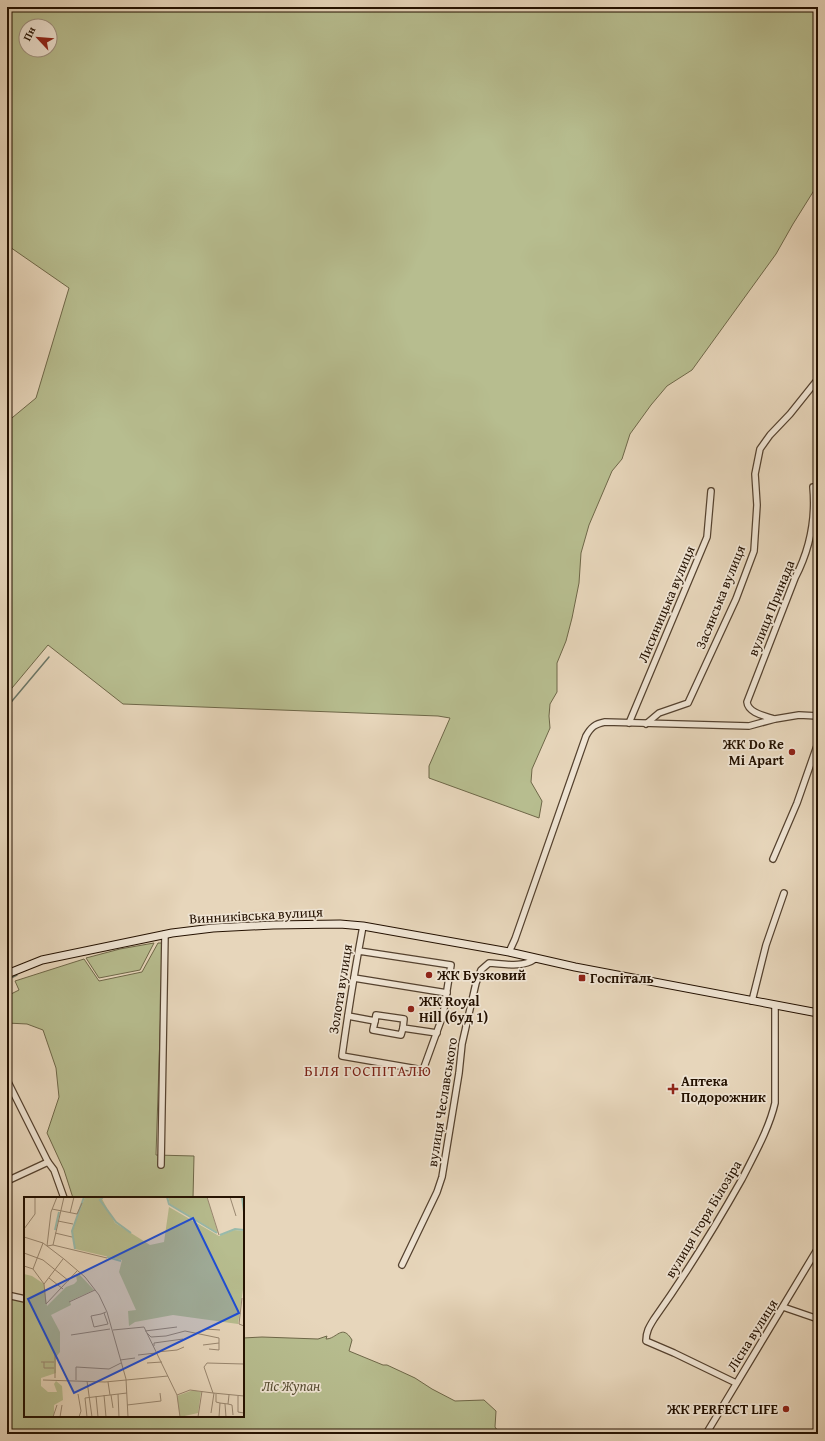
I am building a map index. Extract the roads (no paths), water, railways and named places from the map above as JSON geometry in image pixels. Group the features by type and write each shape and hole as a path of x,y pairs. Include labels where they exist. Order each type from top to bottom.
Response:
{"main road":[{"name":"Винниківська вулиця","path":"7,974 42,960 165,934 212,928 340,924 363,926 510,952 538,959 818,1013"}],"street":[{"name":"Засянська вулиця","path":"646,724 659,713 688,703 736,599 754,551 757,505 755,474 760,449 770,435 790,414 818,379"},
{"name":"вулиця Принада","path":"775,719 751,710 747,702 810,540 814,517 812,487"},
{"name":"Лисиницька вулиця","path":"629,723 707,537 711,491"},
{"path":"510,952 589,730 597,723 749,726 775,719 799,715 815,715 818,720"},
{"path":"773,859 797,803 818,743"},
{"path":"752,1001 766,945 784,894"},
{"name":"Золота вулиця","path":"363,926 342,1056 423,1070 437,1033"},
{"path":"161,1165 165,934"},
{"path":"359,951 451,965 443,1015 437,1033 403,1028"},
{"name":"вулиця Чеславського","path":"402,1265 442,1177 459,1073 462,1044 476,983 482,970 489,963 519,965 538,959"},
{"path":"354,978 447,993"},
{"name":"вулиця Ігоря Білозіра","path":"736,1383 646,1341 646,1336 647,1330 724,1211 754,1157 773,1113 775,1103 775,1005"},
{"path":"376,1015 404,1019 401,1034 373,1030 375,1021 376,1015"},
{"path":"348,1016 375,1021"},
{"path":"7,1080 10,1093 48,1162 54,1170 64,1197"},
{"path":"7,1181 48,1162"},
{"name":"Лісна вулиця","path":"706,1434 818,1248"},
{"path":"7,1295 24,1300"},
{"path":"783,1307 818,1319"}],"waterway":[{"path":"7,707 49,657"},
{"path":"7,980 17,975"}],"place":[{"name":"ЖК Do Re Mi Apart","path":"792,752"},
{"name":"ЖК Бузковий","path":"429,975"},
{"name":"Госпіталь","path":"582,978"},
{"name":"ЖК Royal Hill (буд 1)","path":"411,1009"},
{"name":"Аптека Подорожник","path":"673,1089"},
{"name":"ЖК PERFECT LIFE","path":"786,1409"}],"district":[{"name":"БІЛЯ ГОСПІТАЛЮ","path":"368,1071"}],"park label":[{"name":"Ліс Жупан","path":"291,1386"}]}
